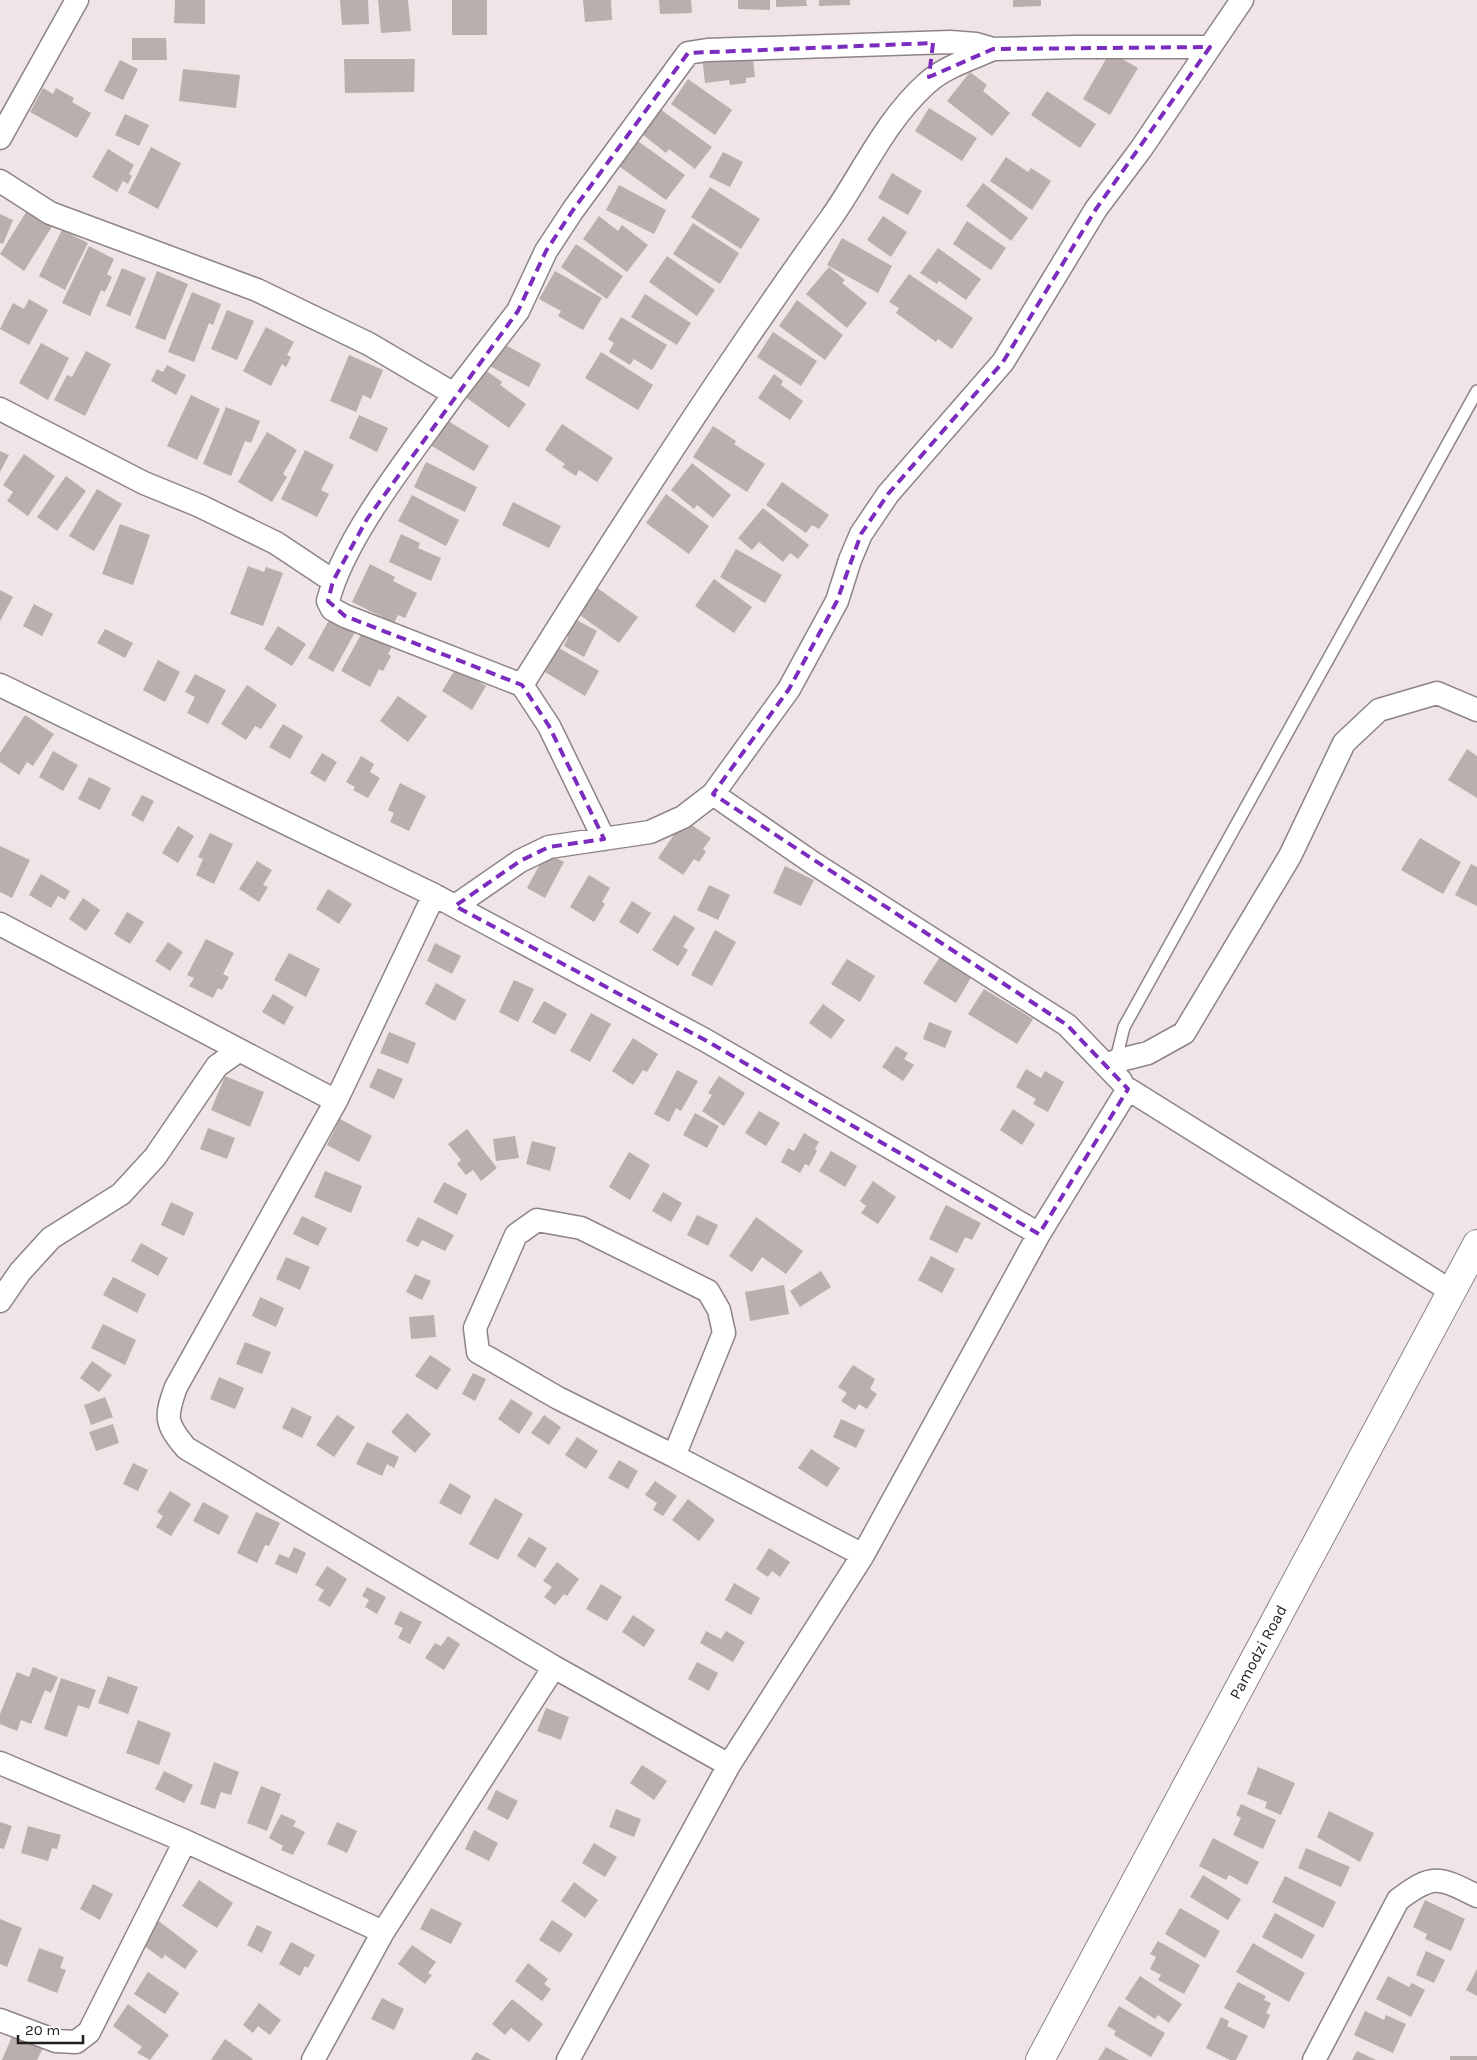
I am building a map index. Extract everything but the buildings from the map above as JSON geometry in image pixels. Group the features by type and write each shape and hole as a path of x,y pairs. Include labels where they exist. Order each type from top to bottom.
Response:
{"street":[{"path":"455,906 520,861 549,847 650,832 683,818 713,794 789,689 837,601 850,560 861,534 888,494 1003,362 1096,209 1141,150 1242,0"},
{"path":"0,138 71,3"},
{"path":"604,839 549,726 522,685 345,616 332,609 328,602 333,581 367,519 454,394 518,311 546,251 573,210 688,53 707,50 933,43 976,44 993,49 1075,46 1210,47"},
{"path":"926,84 933,43"},
{"path":"522,685 722,371 855,184 884,133 926,84 944,70 993,49"},
{"path":"0,181 50,213 257,290 369,344 454,394"},
{"path":"0,409 144,484 200,506 276,543 333,581"},
{"path":"0,685 455,906 705,1040 1039,1234"},
{"path":"1114,1067 1148,1053 1184,1033 1290,856 1344,743 1380,710 1437,692 1477,710"},
{"path":"713,794 813,863 1067,1025 1114,1067 1128,1089 1451,1291"},
{"path":"434,895 336,1102 176,1387 167,1411 172,1431 186,1448 554,1667 729,1765"},
{"path":"0,924 72,961 238,1052 336,1102"},
{"path":"0,1301 20,1272 51,1238 121,1194 166,1141 217,1066 238,1052"},
{"path":"568,2060 729,1765 863,1555 1039,1234 1128,1089"},
{"path":"674,1456 724,1333 719,1310 708,1291 581,1228 537,1220 516,1235 475,1328 478,1352 558,1398 674,1456 863,1555"},
{"name":"Pamodzi Road","path":"1040,2060 1477,1244"},
{"path":"313,2060 383,1932 554,1667"},
{"path":"0,1763 185,1840 383,1932"},
{"path":"0,2020 56,2041 76,2042 89,2032 185,1840"},
{"path":"1314,2060 1398,1900 1419,1884 1445,1880 1477,1896"}],"lane":[{"path":"1114,1067 1124,1027 1477,391"}],"highlighted area":[{"path":"933,43 929,77 993,49 1210,47 1096,209 1003,362 888,494 861,534 837,601 789,689 713,794 1067,1025 1128,1089 1039,1234 705,1040 455,906 520,861 549,847 604,839 549,726 522,685 345,616 328,601 333,581 367,519 518,311 546,251 573,210 688,53"}]}
